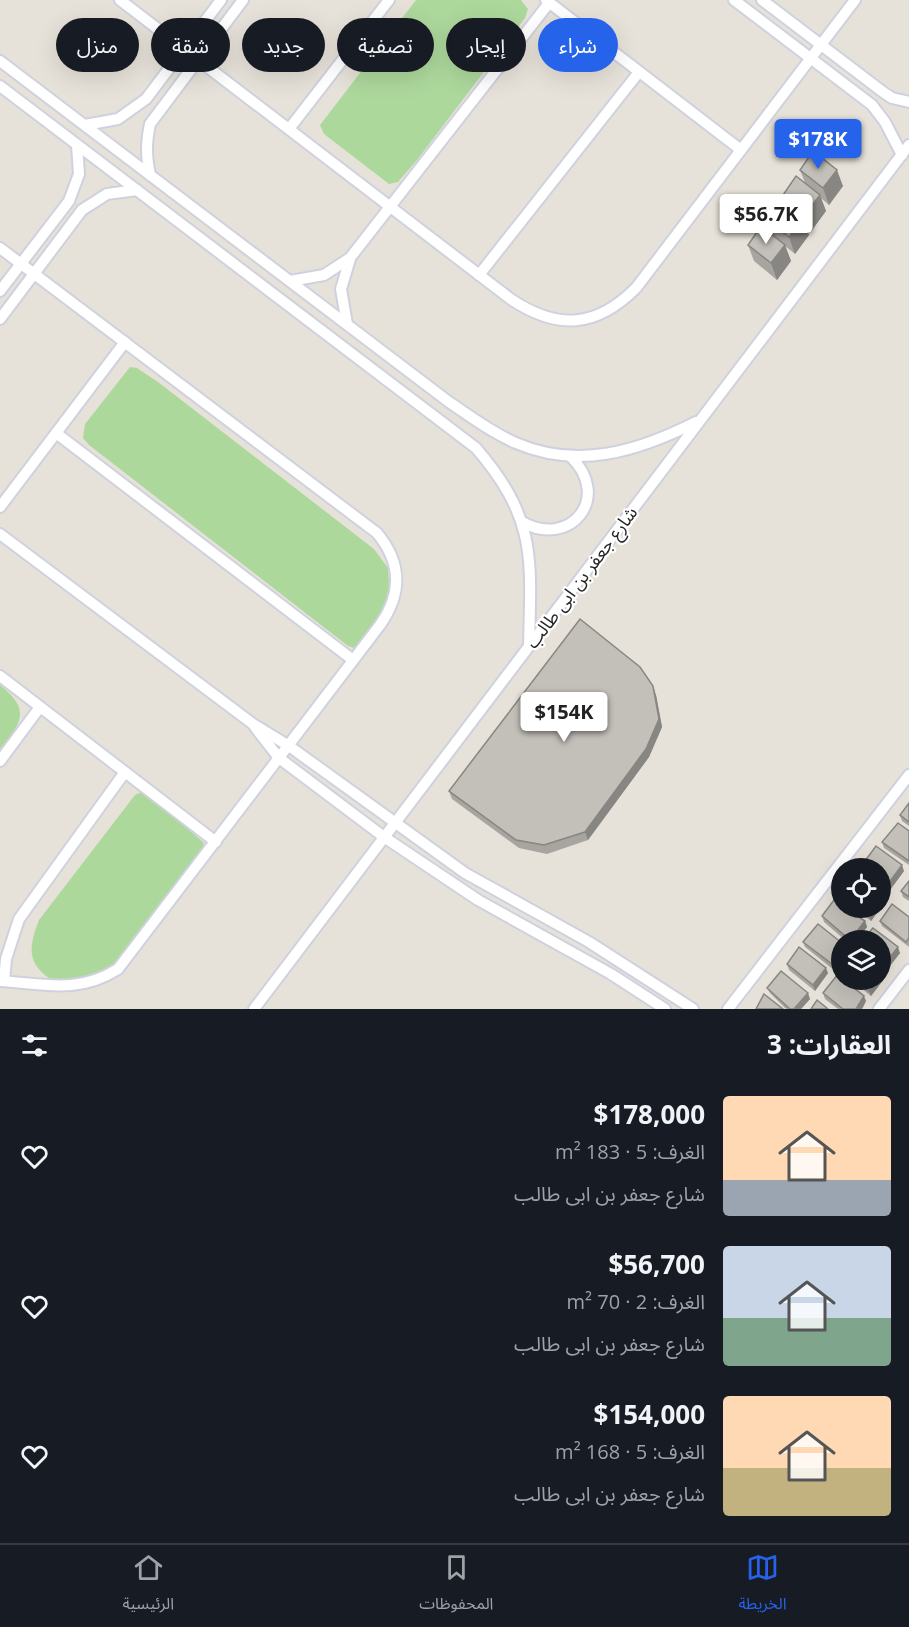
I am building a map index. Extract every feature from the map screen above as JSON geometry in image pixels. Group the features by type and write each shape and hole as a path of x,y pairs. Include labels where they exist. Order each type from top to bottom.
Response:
{"street":[{"path":"120,0 151,23"},
{"path":"206,18 220,0"},
{"path":"229,18 243,0"},
{"path":"289,129 389,0"},
{"path":"734,0 872,105 906,150"},
{"path":"762,0 882,92 892,98 909,102"},
{"path":"216,72 479,275 532,313 556,321 579,321 600,315 620,304 636,288 855,0"},
{"path":"290,281 324,275 350,258 548,1 741,150"},
{"path":"0,61 449,402 514,443 542,453 571,457 604,456 636,448 699,421"},
{"path":"85,125 102,124 133,110 146,99 166,72"},
{"path":"150,175 146,158 146,141 150,124 188,72"},
{"path":"479,275 639,72"},
{"path":"0,87 476,448 495,470 522,522 529,551 532,581 529,645"},
{"path":"0,291 72,194 79,174 77,145"},
{"name":"شارع جعفر بن ابى طالب","path":"254,1009 906,150"},
{"path":"0,319 82,210 107,194 136,190"},
{"path":"0,248 377,533 388,546 395,562 398,579 396,596 390,612 118,969 100,981 80,986 2,981 8,948 19,918 125,772"},
{"path":"346,324 341,289 350,258"},
{"path":"0,507 125,342"},
{"path":"437,417 449,402"},
{"path":"56,433 353,660"},
{"path":"522,522 542,530 553,530 563,528 580,515 586,505 588,484 585,474 571,457"},
{"path":"0,534 253,724 289,746 393,824 465,873 589,942 693,1009"},
{"path":"0,676 216,842"},
{"path":"0,761 40,707"},
{"path":"253,724 279,758 384,837 478,900 611,974 664,1009"},
{"path":"728,1009 909,775"},
{"path":"884,1007 909,970"}],"green space":[{"path":"416,0 521,0 528,9 525,18 446,18 446,72 484,72 417,160 398,182 389,184 324,134 320,125 361,72 434,72 434,18 402,18"},
{"path":"130,367 137,368 158,382 374,549 388,568 390,600 361,645 354,648 348,646 89,445 83,438 85,424"},
{"path":"0,685 16,702 20,716 14,731 0,749"},
{"path":"144,791 204,843 202,850 106,974 83,979 50,979 42,973 33,960 33,938 39,920 135,795"}],"building":[{"path":"813,151 837,170 823,188 800,170"},
{"path":"796,176 820,195 806,213 783,195"},
{"path":"779,200 803,219 789,237 766,219"},
{"path":"761,226 785,245 771,263 748,245"},
{"path":"580,619 640,667 653,686 659,719 646,749 585,832 544,845 516,840 449,791"},
{"path":"909,803 909,822 900,815"},
{"path":"898,823 909,831 909,861 882,842"},
{"path":"876,846 902,865 891,880 891,858 867,858"},
{"path":"909,881 909,897 901,891"},
{"path":"831,904 831,918 860,918 865,921 858,930 838,930 822,916"},
{"path":"891,905 909,917 909,938 906,942 880,921 882,918 891,918"},
{"path":"818,924 831,934 831,963 803,942"},
{"path":"891,942 898,947 891,956"},
{"path":"799,947 826,968 813,985 787,964"},
{"path":"781,971 808,993 794,1009 790,1009 767,988"},
{"path":"831,983 831,990 856,990 864,996 856,1009 843,1009 823,993"},
{"path":"764,994 783,1009 756,1009"},
{"path":"817,1000 828,1009 811,1009"}]}
